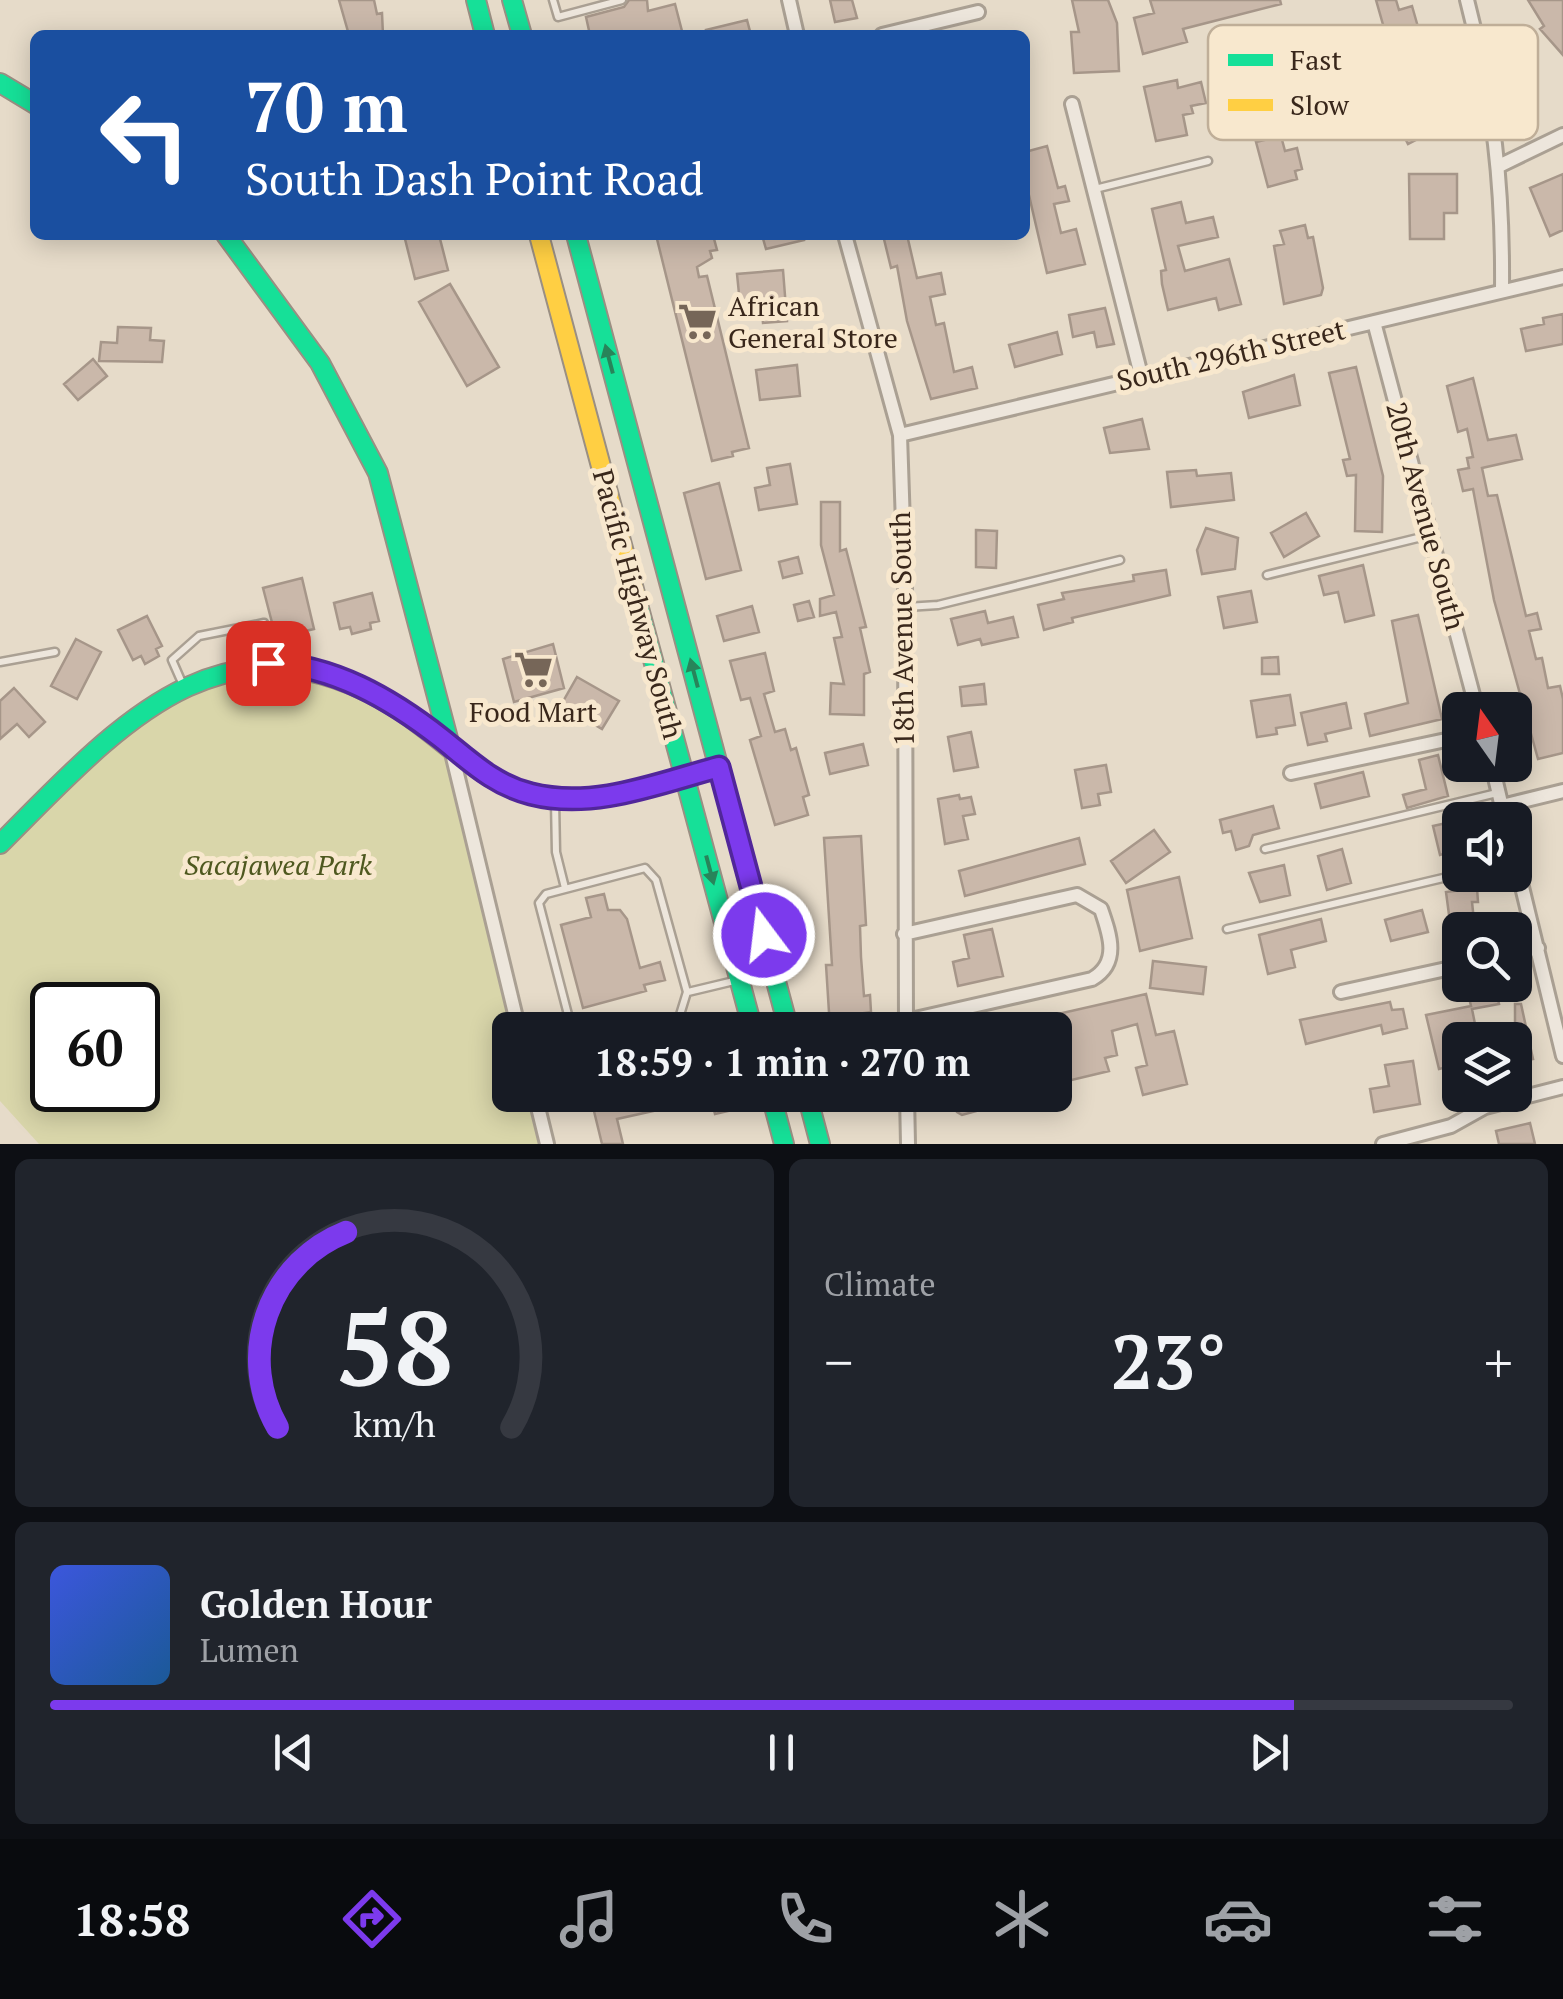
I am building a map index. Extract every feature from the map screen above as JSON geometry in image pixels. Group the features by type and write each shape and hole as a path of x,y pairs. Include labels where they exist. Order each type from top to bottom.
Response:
{"main road":[{"path":"476,0 485,30"},
{"path":"510,0 520,30"},
{"path":"0,83 30,101"},
{"path":"230,240 320,363 378,473 450,746"},
{"name":"Pacific Highway South","path":"540,240 749,1012"},
{"name":"Pacific Highway South","path":"577,240 784,1012"},
{"path":"0,844 120,729 183,686 230,669 277,663 311,667 356,684 450,746 485,775 532,795 604,797 719,767"},
{"path":"775,1112 784,1144"},
{"path":"812,1112 820,1144"}],"street":[{"path":"788,0 796,30"},
{"path":"1467,0 1474,25"},
{"path":"903,30 978,12"},
{"path":"1072,104 1141,375"},
{"path":"1501,165 1563,135"},
{"path":"1497,140 1501,165 1502,292"},
{"name":"18th Avenue South","path":"845,240 900,435 905,607 906,1012"},
{"name":"South 296th Street","path":"900,435 1563,277"},
{"name":"20th Avenue South","path":"1374,322 1473,692"},
{"path":"1291,773 1442,740"},
{"path":"450,746 515,1012"},
{"path":"1517,802 1563,790"},
{"path":"1523,892 1563,1056"},
{"path":"904,934 1077,895 1101,909 1112,952 1103,972 960,1012"},
{"path":"1532,949 1538,948"},
{"path":"1341,992 1442,970"},
{"path":"1384,1144 1451,1126 1485,1107 1563,1087"},
{"path":"539,1112 547,1144"},
{"path":"907,1112 908,1144"}],"lane":[{"path":"554,0 558,17 622,0"},
{"path":"1094,190 1208,161"},
{"path":"1267,574 1431,535"},
{"path":"905,607 938,605 1120,560"},
{"path":"183,686 172,660 198,636 264,623 277,663"},
{"path":"0,662 55,652"},
{"path":"555,798 556,852 565,888"},
{"path":"1265,849 1442,817"},
{"path":"567,1012 539,903 546,894 636,868 652,873 687,992 680,1012"},
{"path":"1227,929 1442,878"},
{"path":"687,992 740,979"}],"green space":[{"name":"Sacajawea Park","path":"311,667 450,746 515,1012 492,1012 492,1112 539,1112 547,1144 39,1144 0,1101 0,844 68,777 196,679"}],"building":[{"path":"339,0 374,0 377,14 382,13 383,30 348,30"},
{"path":"629,0 647,0 648,11 675,4 682,30 589,30 586,17 624,7"},
{"path":"830,0 852,0 857,18 835,22"},
{"path":"1072,0 1108,0 1117,23 1119,71 1074,73 1071,32 1079,32"},
{"path":"1150,0 1280,0 1281,4 1183,29 1187,42 1143,54 1134,18 1154,13"},
{"path":"1376,0 1396,0 1399,10 1412,6 1417,25 1383,25"},
{"path":"1528,0 1563,0 1563,55 1540,29 1544,26"},
{"path":"747,20 750,30 706,30"},
{"path":"1177,80 1178,88 1201,82 1206,103 1191,106 1193,113 1183,115 1187,135 1156,141 1144,87"},
{"path":"1282,140 1285,151 1297,148 1302,169 1295,171 1297,179 1268,187 1256,142"},
{"path":"1047,146 1058,188 1065,186 1069,201 1054,204 1061,233 1076,229 1085,264 1047,273 1030,200 1030,151"},
{"path":"1409,174 1457,174 1457,213 1444,213 1444,239 1410,239"},
{"path":"1563,174 1563,230 1550,236 1530,188"},
{"path":"1181,202 1186,223 1213,217 1218,237 1178,246 1185,271 1229,259 1241,304 1219,310 1216,298 1168,310 1161,271 1166,270 1152,209"},
{"path":"1305,225 1308,238 1313,237 1323,288 1321,295 1284,304 1274,246 1284,244 1280,231"},
{"path":"405,240 440,240 448,270 415,279"},
{"path":"657,240 714,240 717,250 710,251 712,258 697,267 699,277 707,276 749,448 712,461"},
{"path":"763,240 804,240 766,249"},
{"path":"884,240 908,240 917,278 941,273 945,294 930,297 936,325 944,323 954,372 972,367 977,388 931,399 907,321 897,266 891,268"},
{"path":"783,270 787,321 763,323 761,302 740,304 737,274"},
{"path":"450,284 499,367 467,386 419,302"},
{"path":"1105,308 1114,344 1097,347 1094,332 1073,337 1069,315"},
{"path":"1563,314 1563,344 1526,351 1521,329 1544,324 1543,318"},
{"path":"118,327 151,328 150,340 164,341 162,362 99,361 101,342 117,343"},
{"path":"1057,332 1062,354 1015,367 1009,345"},
{"path":"93,359 107,376 78,400 64,384"},
{"path":"797,365 800,396 760,400 756,370"},
{"path":"1356,367 1383,476 1382,532 1355,531 1356,475 1347,476 1343,460 1350,459 1329,373"},
{"path":"1294,375 1300,405 1249,418 1243,392"},
{"path":"1473,378 1488,440 1516,435 1522,459 1482,468 1488,496 1497,495 1526,616 1537,613 1541,629 1529,631 1536,659 1542,658 1548,688 1560,686 1563,753 1538,759 1532,737 1532,692 1519,692 1494,600 1473,489 1463,491 1458,470 1469,468 1467,458 1473,457 1467,429 1458,432 1447,386"},
{"path":"1142,419 1149,449 1110,453 1104,428"},
{"path":"790,464 797,504 759,510 755,488 770,485 767,468"},
{"path":"1196,470 1197,476 1231,473 1234,500 1171,507 1167,472"},
{"path":"719,483 741,570 706,579 684,493"},
{"path":"821,502 840,502 840,551 846,549 866,627 860,628 870,672 864,674 864,715 830,714 831,683 844,684 834,638 842,637 836,612 820,616 820,599 834,595 821,545"},
{"path":"1306,513 1319,536 1284,557 1271,533"},
{"path":"1206,528 1238,538 1235,569 1202,574 1197,550"},
{"path":"976,530 997,531 996,568 976,567"},
{"path":"798,557 802,573 783,578 779,562"},
{"path":"1363,565 1374,615 1345,622 1338,592 1324,595 1319,576"},
{"path":"1166,570 1170,595 1072,618 1073,622 1044,630 1038,605 1064,599 1062,593 1134,581 1133,575"},
{"path":"302,578 314,629 276,638 263,588"},
{"path":"1251,591 1257,622 1224,628 1218,597"},
{"path":"372,593 379,621 370,623 371,629 352,634 350,627 340,629 334,603"},
{"path":"809,601 814,617 798,621 794,605"},
{"path":"752,606 759,632 724,641 717,616"},
{"path":"985,611 988,623 1013,617 1018,637 982,645 980,639 958,645 951,619"},
{"path":"1418,615 1442,719 1370,736 1365,714 1408,703 1392,621"},
{"path":"147,616 162,646 156,649 159,656 145,664 141,656 133,660 118,630"},
{"path":"76,639 101,652 77,699 51,686"},
{"name":"Food Mart","path":"553,644 564,688 514,702 503,659"},
{"path":"765,653 774,691 764,694 775,732 785,729 791,750 796,748 809,795 803,797 808,815 775,825 750,740 761,736 750,698 741,700 730,661"},
{"path":"1278,657 1279,674 1262,674 1262,658"},
{"path":"577,677 619,701 602,729 561,705"},
{"path":"984,684 986,704 962,706 960,687"},
{"path":"14,688 45,722 29,737 17,724 0,739 0,701"},
{"path":"1290,695 1295,725 1276,728 1277,734 1257,737 1251,701"},
{"path":"1346,703 1351,728 1325,734 1327,741 1308,745 1301,713"},
{"path":"971,732 978,767 954,771 948,737"},
{"path":"863,744 868,765 830,774 825,753"},
{"path":"1438,755 1448,796 1407,808 1403,795 1426,789 1419,760"},
{"path":"1106,765 1111,792 1098,794 1100,805 1082,808 1075,770"},
{"path":"1363,772 1369,796 1321,808 1315,784"},
{"path":"959,795 960,799 971,797 975,814 963,816 968,839 945,844 938,799"},
{"path":"1273,806 1279,828 1253,835 1249,846 1236,850 1231,831 1223,833 1220,820"},
{"path":"1442,824 1440,855 1433,826"},
{"path":"1154,830 1170,852 1126,883 1111,861"},
{"path":"861,836 866,925 860,926 861,957 864,996 870,995 871,1012 829,1012 826,965 832,965 824,838"},
{"path":"1079,838 1085,864 965,896 959,871"},
{"path":"1342,849 1351,883 1327,890 1318,856"},
{"path":"1284,865 1290,895 1260,902 1249,873"},
{"path":"1179,877 1192,938 1140,951 1127,890"},
{"path":"1446,892 1477,892 1478,902 1472,902 1473,912 1449,912"},
{"path":"604,894 608,910 620,910 627,919 640,968 660,962 665,980 644,985 646,991 583,1008 561,925 591,917 586,898"},
{"path":"1422,910 1428,932 1391,941 1385,920"},
{"path":"1321,919 1326,941 1291,950 1295,967 1268,974 1259,935"},
{"path":"992,929 1003,976 958,986 953,962 969,958 964,935"},
{"path":"1153,961 1206,967 1203,994 1150,988"},
{"path":"1146,994 1156,1035 1174,1031 1187,1084 1143,1095 1136,1068 1147,1065 1137,1024 1112,1031 1117,1055 1105,1058 1109,1071 1072,1080 1072,1012 1067,1012"},
{"path":"1390,1002 1392,1010 1403,1009 1407,1028 1383,1034 1381,1025 1306,1044 1300,1020"},
{"path":"1470,1002 1499,1004 1472,1009 1475,1022 1442,1022 1439,1069 1426,1015 1471,1006"},
{"path":"1515,1004 1521,1004 1525,1022 1515,1022"},
{"path":"1413,1061 1420,1104 1374,1112 1370,1089 1389,1086 1385,1065"},
{"path":"594,1112 649,1112 617,1119 623,1144 602,1144"},
{"path":"1530,1123 1535,1144 1499,1144 1496,1131"}],"traffic: fast":[{"path":"476,0 484,30"},
{"path":"512,0 521,30"},
{"path":"0,83 30,101"},
{"path":"230,240 320,363 378,473 450,746"},
{"path":"577,240 784,1012"},
{"path":"636,597 748,1012"},
{"path":"0,844 86,759 130,722 175,693 224,674 276,668 332,677 393,706 477,769 533,795 557,799 604,797 719,767"},
{"path":"776,1112 784,1144"},
{"path":"812,1112 820,1144"}],"traffic: slow":[{"path":"540,240 636,597"}],"place":[{"name":"African General Store","path":"698,322"},
{"name":"Food Mart","path":"533,669"}],"route":[{"path":"268,663 311,667 356,684 440,737 485,775 532,795 604,797 719,767 764,935"}]}
